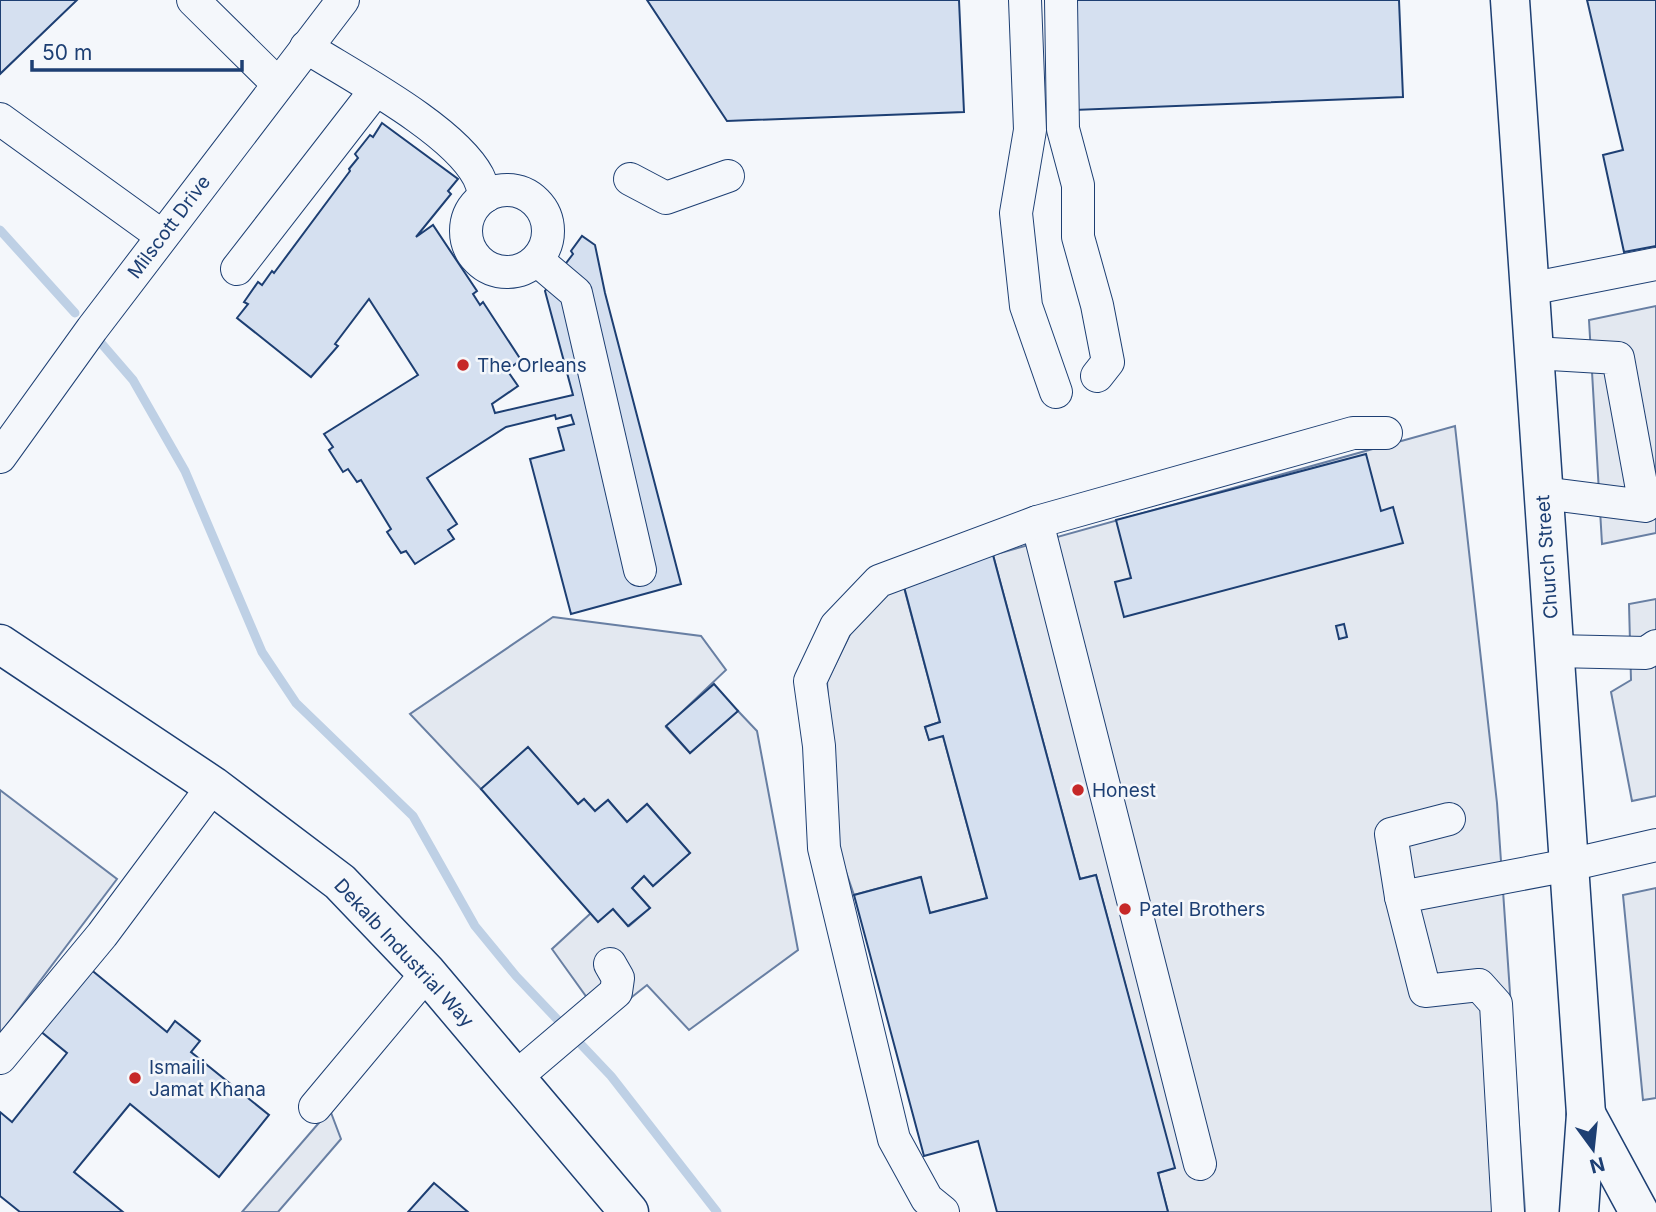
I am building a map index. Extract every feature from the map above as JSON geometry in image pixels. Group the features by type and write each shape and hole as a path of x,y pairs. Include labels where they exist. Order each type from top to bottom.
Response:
{"main road":[{"name":"Church Street","path":"1510,0 1586,1114 1579,1212"},
{"name":"Dekalb Industrial Way","path":"0,644 214,786 340,882 427,973 629,1212"},
{"name":"Church Street","path":"1586,1114 1639,1212"}],"street":[{"path":"193,0 278,84"},
{"name":"Milscott Drive","path":"0,457 92,328 343,0"},
{"path":"1025,0 1030,130 1016,213 1028,352 1056,391"},
{"path":"1062,0 1063,129 1078,185 1078,237 1097,305 1108,362 1097,376"},
{"path":"306,47 423,121 457,151 477,174 486,196"},
{"path":"237,269 375,91"},
{"path":"0,119 162,236"},
{"path":"1030,130 1063,129"},
{"path":"630,179 666,198 728,176"},
{"path":"501,190 517,191 532,198 542,210 548,225 548,241 537,260 529,267 513,272 497,272 483,265 471,253 466,237 467,221 474,207 486,196 501,190"},
{"path":"537,260 576,293 640,570"},
{"path":"1529,289 1656,264"},
{"path":"1534,353 1618,358 1645,506 1543,493"},
{"path":"943,1212 927,1199 894,1139 824,848 819,746 810,681 836,626 878,582 1037,522 1353,433 1386,433"},
{"path":"1037,522 1200,1164"},
{"path":"1554,651 1646,653 1656,646"},
{"path":"0,1058 102,934 214,786"},
{"path":"1449,818 1391,834 1401,897 1426,991 1479,985 1496,1004 1508,1212"},
{"path":"1401,897 1569,865 1656,845"},
{"path":"516,1077 616,992 618,978 610,964"},
{"path":"315,1107 427,973"}],"shaded area":[{"path":"1656,306 1656,533 1602,544 1589,320"},
{"path":"1455,426 1497,803 1525,1212 1168,1212 1158,1173 1174,1168 1096,875 1080,879 993,555"},
{"path":"902,580 940,722 925,727 929,739 943,736 987,898 930,913 920,877 854,895 835,840 827,681 862,610"},
{"path":"1656,599 1656,796 1632,801 1611,692 1631,680 1629,604"},
{"path":"553,617 701,636 726,670 666,727 690,753 738,711 757,731 798,950 689,1030 647,985 603,1020 552,949 591,913 613,909 629,926 650,908 632,888 644,876 653,886 690,853 647,804 627,822 608,800 595,811 584,799 578,804 528,748 481,789 410,714"},
{"path":"0,790 117,879 0,1034"},
{"path":"1656,888 1656,1098 1643,1100 1623,895"},
{"path":"330,1110 341,1139 278,1212 242,1212"}],"building":[{"path":"0,0 77,0 0,74"},
{"path":"647,0 959,0 964,112 727,121"},
{"path":"1075,0 1399,0 1403,97 1074,110"},
{"path":"1587,0 1656,0 1656,246 1624,252 1603,155 1623,150"},
{"name":"The Orleans","path":"382,123 458,179 448,191 451,194 416,237 433,225 477,291 473,294 480,305 483,302 521,360 507,370 518,386 492,404 495,413 573,395 545,291 573,254 571,251 582,236 595,245 605,293 681,584 571,614 530,459 564,450 558,428 574,424 571,415 556,419 555,415 506,427 427,478 457,524 448,530 454,539 415,564 406,551 401,553 387,532 391,529 361,480 357,482 348,469 343,472 329,450 333,447 324,434 418,375 369,299 335,344 338,346 311,377 237,318 248,304 244,302 258,282 262,285 272,271 274,273 350,171 358,158 355,154 370,135 373,137"},
{"path":"1366,454 1381,511 1393,507 1403,543 1124,617 1115,582 1131,578 1116,520"},
{"path":"993,555 1080,879 1096,875 1175,1168 1158,1173 1168,1212 997,1212 978,1141 924,1156 854,895 921,877 930,913 987,898 943,736 929,740 925,727 940,722 902,579"},
{"path":"1344,624 1347,637 1339,639 1336,626"},
{"path":"714,684 738,711 690,753 666,726"},
{"path":"528,747 578,804 584,799 595,811 608,800 627,822 647,804 690,853 653,886 644,876 632,888 650,908 628,926 613,909 598,922 481,789"},
{"name":"Ismaili Jamat Khana","path":"89,968 167,1032 175,1021 200,1041 191,1052 269,1115 219,1177 130,1104 74,1172 123,1212 20,1212 0,1196 0,1112 12,1122 67,1053 39,1030"},
{"path":"434,1183 468,1212 408,1212"}],"waterway":[{"path":"0,230 75,313"},
{"path":"95,336 133,380 185,471 262,652 296,703 413,816 475,926 516,976 611,1076 717,1212"}],"place":[{"name":"The Orleans","path":"463,365"},
{"name":"Honest","path":"1078,790"},
{"name":"Patel Brothers","path":"1125,909"},
{"name":"Ismaili Jamat Khana","path":"135,1078"}]}
